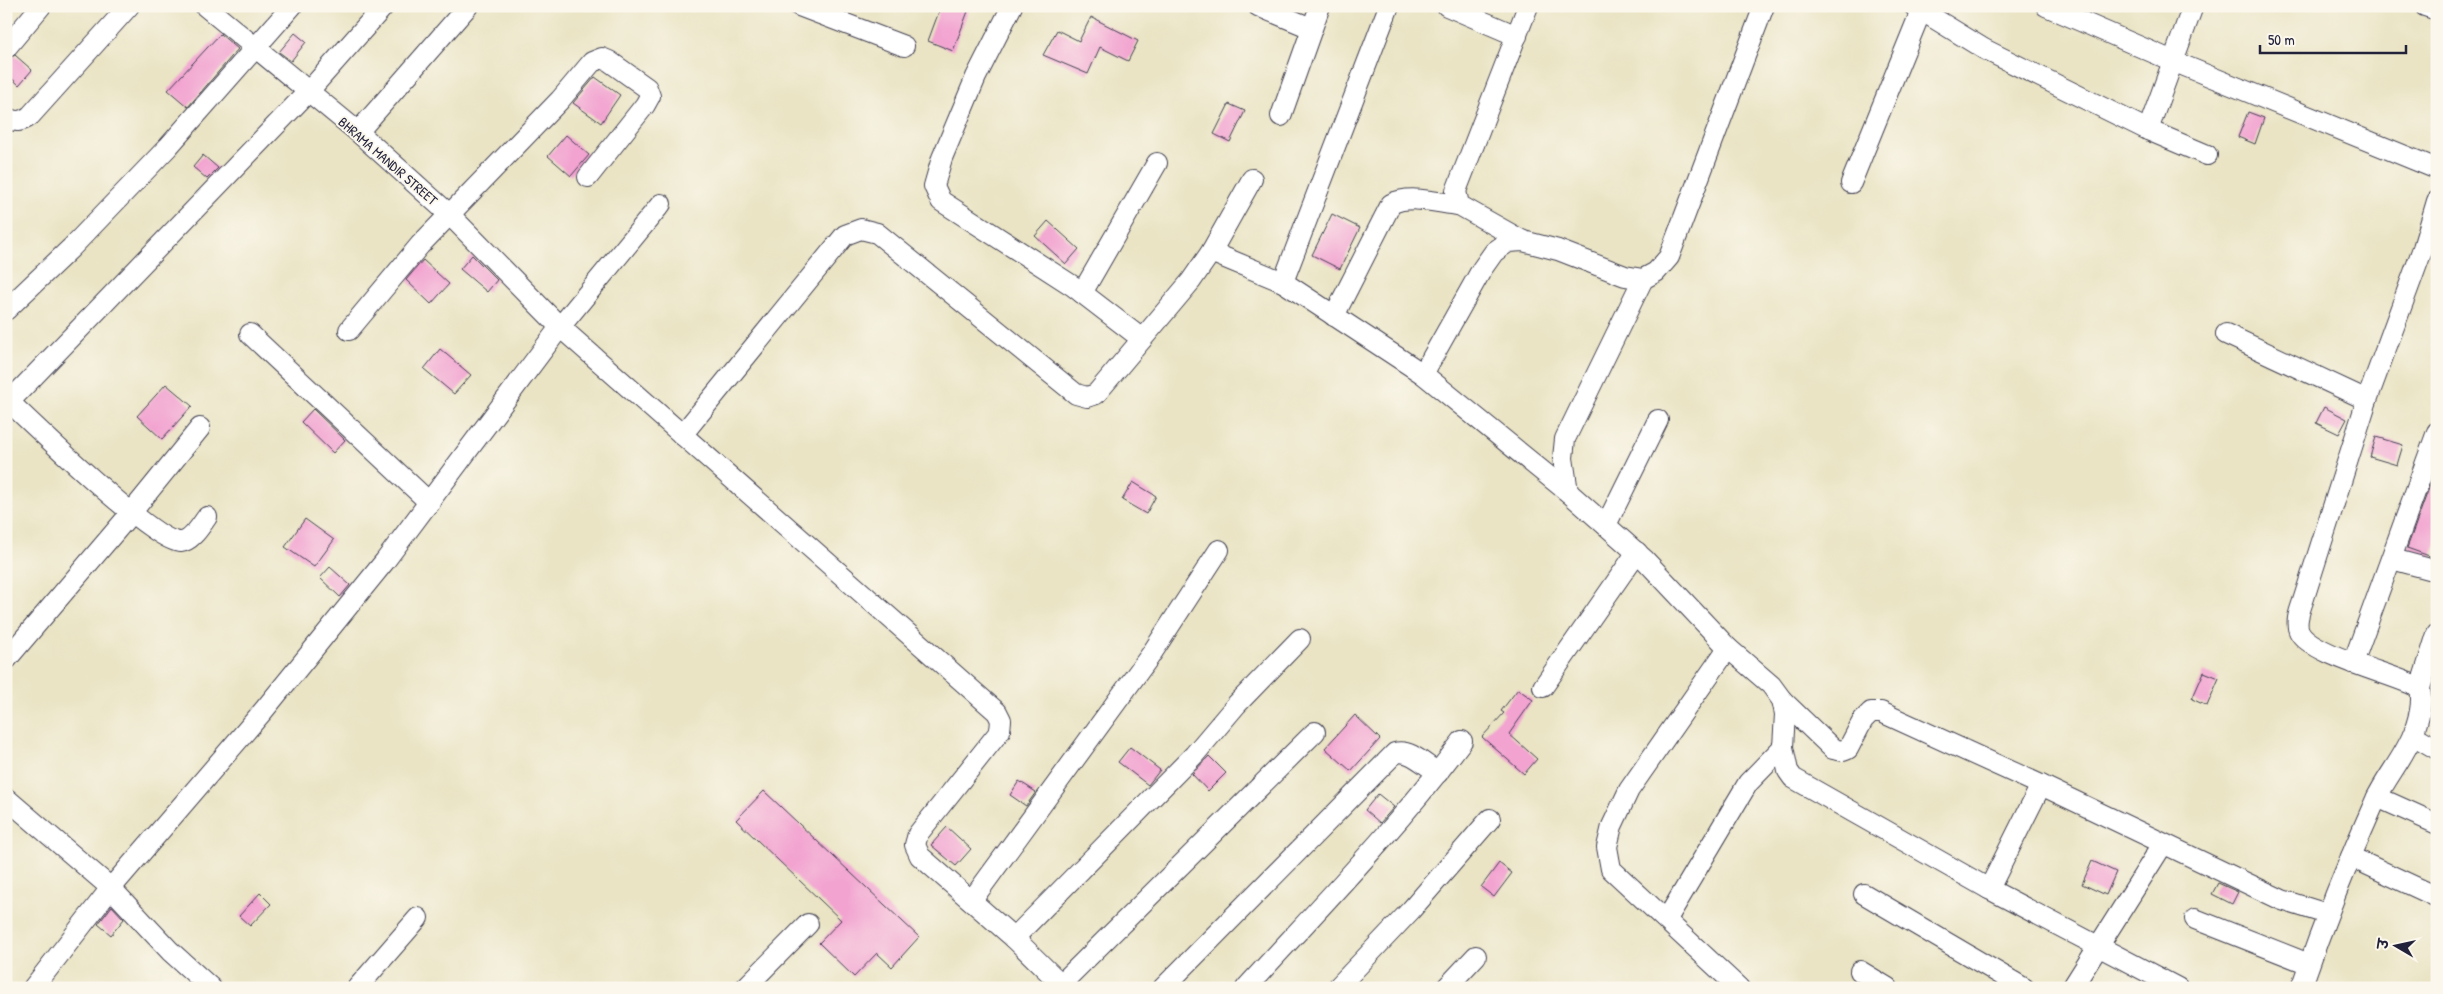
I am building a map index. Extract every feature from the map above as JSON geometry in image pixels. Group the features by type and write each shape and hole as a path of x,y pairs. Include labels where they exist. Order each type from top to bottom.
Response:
{"street":[{"path":"6,48 41,6"},
{"path":"6,117 12,121 22,121 30,116 128,6"},
{"name":"BHRAMA MANDIR STREET","path":"205,6 358,132 450,215 560,328 997,712 1001,720 1000,731 918,834 915,845 920,856 1014,938 1063,986"},
{"path":"6,310 71,248 168,147 292,6"},
{"path":"207,516 189,540 176,542 131,513 7,402 308,92 384,6"},
{"path":"358,132 468,6"},
{"path":"799,6 904,46"},
{"path":"1012,6 976,77 942,158 935,178 935,192 941,200 1082,293 1142,339"},
{"path":"1258,6 1312,28"},
{"path":"1281,116 1320,6"},
{"path":"1283,282 1389,6"},
{"path":"1447,6 1516,36"},
{"path":"1459,205 1456,192 1458,184 1528,6"},
{"path":"1568,492 1563,458 1565,438 1643,279 1656,272 1669,257 1764,6"},
{"path":"2046,6 2174,62 2437,169"},
{"path":"2148,130 2193,6"},
{"path":"2425,6 2437,10"},
{"path":"1851,183 1919,8 1984,49 2148,130 2207,155"},
{"path":"349,330 420,245 560,100 592,62 602,58 648,88 650,96 588,177"},
{"path":"1082,293 1157,163"},
{"path":"682,435 846,235 861,229 877,233 1076,394 1087,397 1096,394 1191,281 1211,252 1252,179"},
{"path":"1334,316 1391,204 1403,200 1459,205 1523,240 1558,250 1625,276 1643,279"},
{"path":"2420,688 2406,680 2353,663 2309,642 2300,633 2298,625 2303,601 2367,400 2430,251 2437,202"},
{"path":"32,988 111,888 264,710 430,503 560,328 661,204"},
{"path":"1423,374 1482,269 1494,252 1508,242 1523,240"},
{"path":"1211,252 1283,282 1423,374 1568,492 1637,552 1728,648 1772,685 1782,700 1833,748 1843,751 1848,749 1863,720 1871,712 1876,711 2041,785 2282,900 2327,914"},
{"path":"250,334 430,503"},
{"path":"2226,334 2367,400"},
{"path":"1606,525 1658,420"},
{"path":"6,660 131,513 200,428"},
{"path":"2353,663 2437,432"},
{"path":"972,900 1150,656 1219,550"},
{"path":"1543,687 1637,552"},
{"path":"2392,559 2437,571"},
{"path":"2301,988 2327,914 2377,797 2413,735 2422,700 2420,688 2437,634"},
{"path":"1014,938 1194,755 1237,704 1300,639"},
{"path":"1728,648 1629,790 1612,826 1607,847 1611,869 1667,919 1739,988"},
{"path":"1782,700 1784,714 1783,747 1788,771 1794,778 1989,889 2178,988"},
{"path":"1063,986 1315,732"},
{"path":"2413,735 2437,749"},
{"path":"1246,988 1438,773 1462,740"},
{"path":"1667,919 1748,783 1783,747"},
{"path":"1163,988 1396,752 1410,754 1438,773"},
{"path":"1989,889 2041,785"},
{"path":"2377,797 2437,824"},
{"path":"6,798 111,888 170,951 211,988"},
{"path":"1337,988 1411,910 1490,819"},
{"path":"2072,988 2163,844"},
{"path":"2351,858 2437,896"},
{"path":"1864,894 2024,988"},
{"path":"357,988 418,918"},
{"path":"2195,919 2309,964"},
{"path":"745,988 808,924"},
{"path":"1446,988 1476,956"},
{"path":"1860,971 1888,988"}],"building":[{"path":"941,6 970,6 953,51 928,41"},
{"path":"1091,17 1138,41 1128,61 1100,47 1088,74 1043,55 1057,30 1079,41"},
{"path":"295,33 306,42 291,61 279,52"},
{"path":"220,34 238,49 188,107 168,90"},
{"path":"15,55 32,70 19,85 6,73 6,60"},
{"path":"595,77 620,95 601,123 573,103"},
{"path":"1229,104 1245,111 1230,142 1214,134"},
{"path":"2248,112 2264,118 2255,144 2238,137"},
{"path":"566,135 589,155 571,176 548,156"},
{"path":"203,155 218,168 207,179 193,167"},
{"path":"1332,214 1360,228 1340,269 1312,255"},
{"path":"1048,221 1079,249 1066,264 1035,236"},
{"path":"472,255 497,280 487,292 460,269"},
{"path":"423,260 449,284 431,304 406,280"},
{"path":"440,349 471,375 454,394 424,369"},
{"path":"166,384 192,406 162,439 137,416"},
{"path":"2324,407 2347,419 2339,434 2316,423"},
{"path":"313,409 345,440 333,453 301,422"},
{"path":"2376,437 2403,445 2397,465 2370,457"},
{"path":"2436,469 2437,544 2432,557 2407,548"},
{"path":"1133,482 1156,496 1146,514 1122,500"},
{"path":"305,519 334,540 314,567 285,547"},
{"path":"330,567 350,585 340,597 320,578"},
{"path":"2204,672 2219,678 2207,706 2192,699"},
{"path":"1518,689 1533,700 1509,734 1537,759 1524,774 1482,737 1504,713 1501,711"},
{"path":"1355,715 1380,739 1351,771 1325,748"},
{"path":"1130,747 1160,770 1148,785 1118,762"},
{"path":"1209,756 1226,773 1208,791 1192,774"},
{"path":"1019,781 1036,792 1026,806 1010,795"},
{"path":"764,791 919,937 892,967 877,953 854,977 819,943 841,920 736,820"},
{"path":"1378,794 1394,807 1380,823 1365,810"},
{"path":"947,827 971,849 956,866 931,845"},
{"path":"2092,861 2116,872 2106,895 2082,884"},
{"path":"1499,863 1512,873 1494,897 1481,887"},
{"path":"2218,883 2238,892 2232,904 2212,894"},
{"path":"260,893 271,904 250,926 239,916"},
{"path":"112,906 124,919 111,935 98,924"}]}
